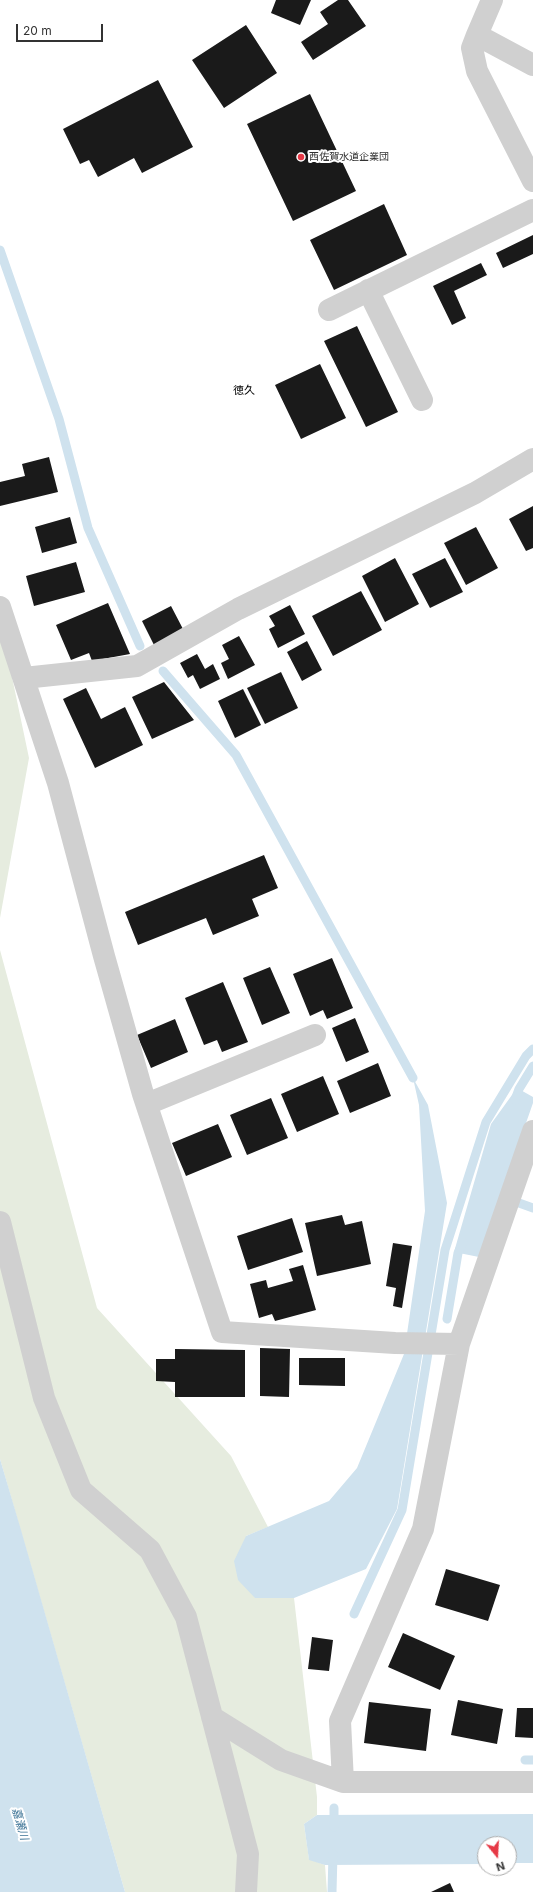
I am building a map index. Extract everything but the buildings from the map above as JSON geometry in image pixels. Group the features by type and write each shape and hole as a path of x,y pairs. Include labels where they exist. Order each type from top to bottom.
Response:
{"street":[{"path":"492,0 472,48 477,71 533,181"},
{"path":"478,35 533,66"},
{"path":"329,310 533,210"},
{"path":"368,290 422,400"},
{"path":"24,678 137,666 238,609 475,493 533,459"},
{"path":"0,607 58,783 104,956 147,1104 222,1332 395,1343 459,1344"},
{"path":"147,1104 315,1035"},
{"path":"343,1782 340,1721 423,1529 459,1344 533,1132"},
{"path":"0,1222 44,1398 81,1490 150,1550 186,1618 248,1854 246,1892"},
{"path":"212,1716 281,1760 343,1782 533,1782"}],"shaded area":[{"path":"0,620 29,758 0,918"},
{"path":"0,950 97,1308 231,1456 268,1527 246,1536 255,1598 294,1598 317,1797 317,1815 304,1824 309,1859 325,1865 327,1892 125,1892 0,1459"}],"water":[{"path":"413,1078 428,1105 447,1203 397,1509 366,1569 294,1598 255,1598 238,1580 234,1561 246,1536 329,1501 357,1468 404,1354 425,1211 419,1105"},
{"path":"517,1088 533,1097 533,1103 479,1257 454,1252 491,1124"},
{"name":"嘉瀬川","path":"0,1459 21,1530 125,1892 0,1892"},
{"path":"533,1814 533,1863 517,1863 517,1836 477,1836 477,1864 325,1865 309,1860 304,1824 317,1815"}],"waterway":[{"path":"0,250 59,419 88,528 140,646"},
{"path":"163,671 236,755 413,1078"},
{"path":"354,1614 402,1510 445,1250 486,1122 526,1056 533,1049"},
{"path":"515,1100 519,1089 533,1066"},
{"path":"508,1199 533,1208"},
{"path":"447,1319 458,1253 463,1242"},
{"path":"525,1760 533,1760"},
{"path":"334,1808 334,1827"},
{"path":"332,1892 333,1854"}],"place":[{"name":"西佐賀水道企業団","path":"301,157"}],"district":[{"name":"徳久","path":"244,391"}]}
